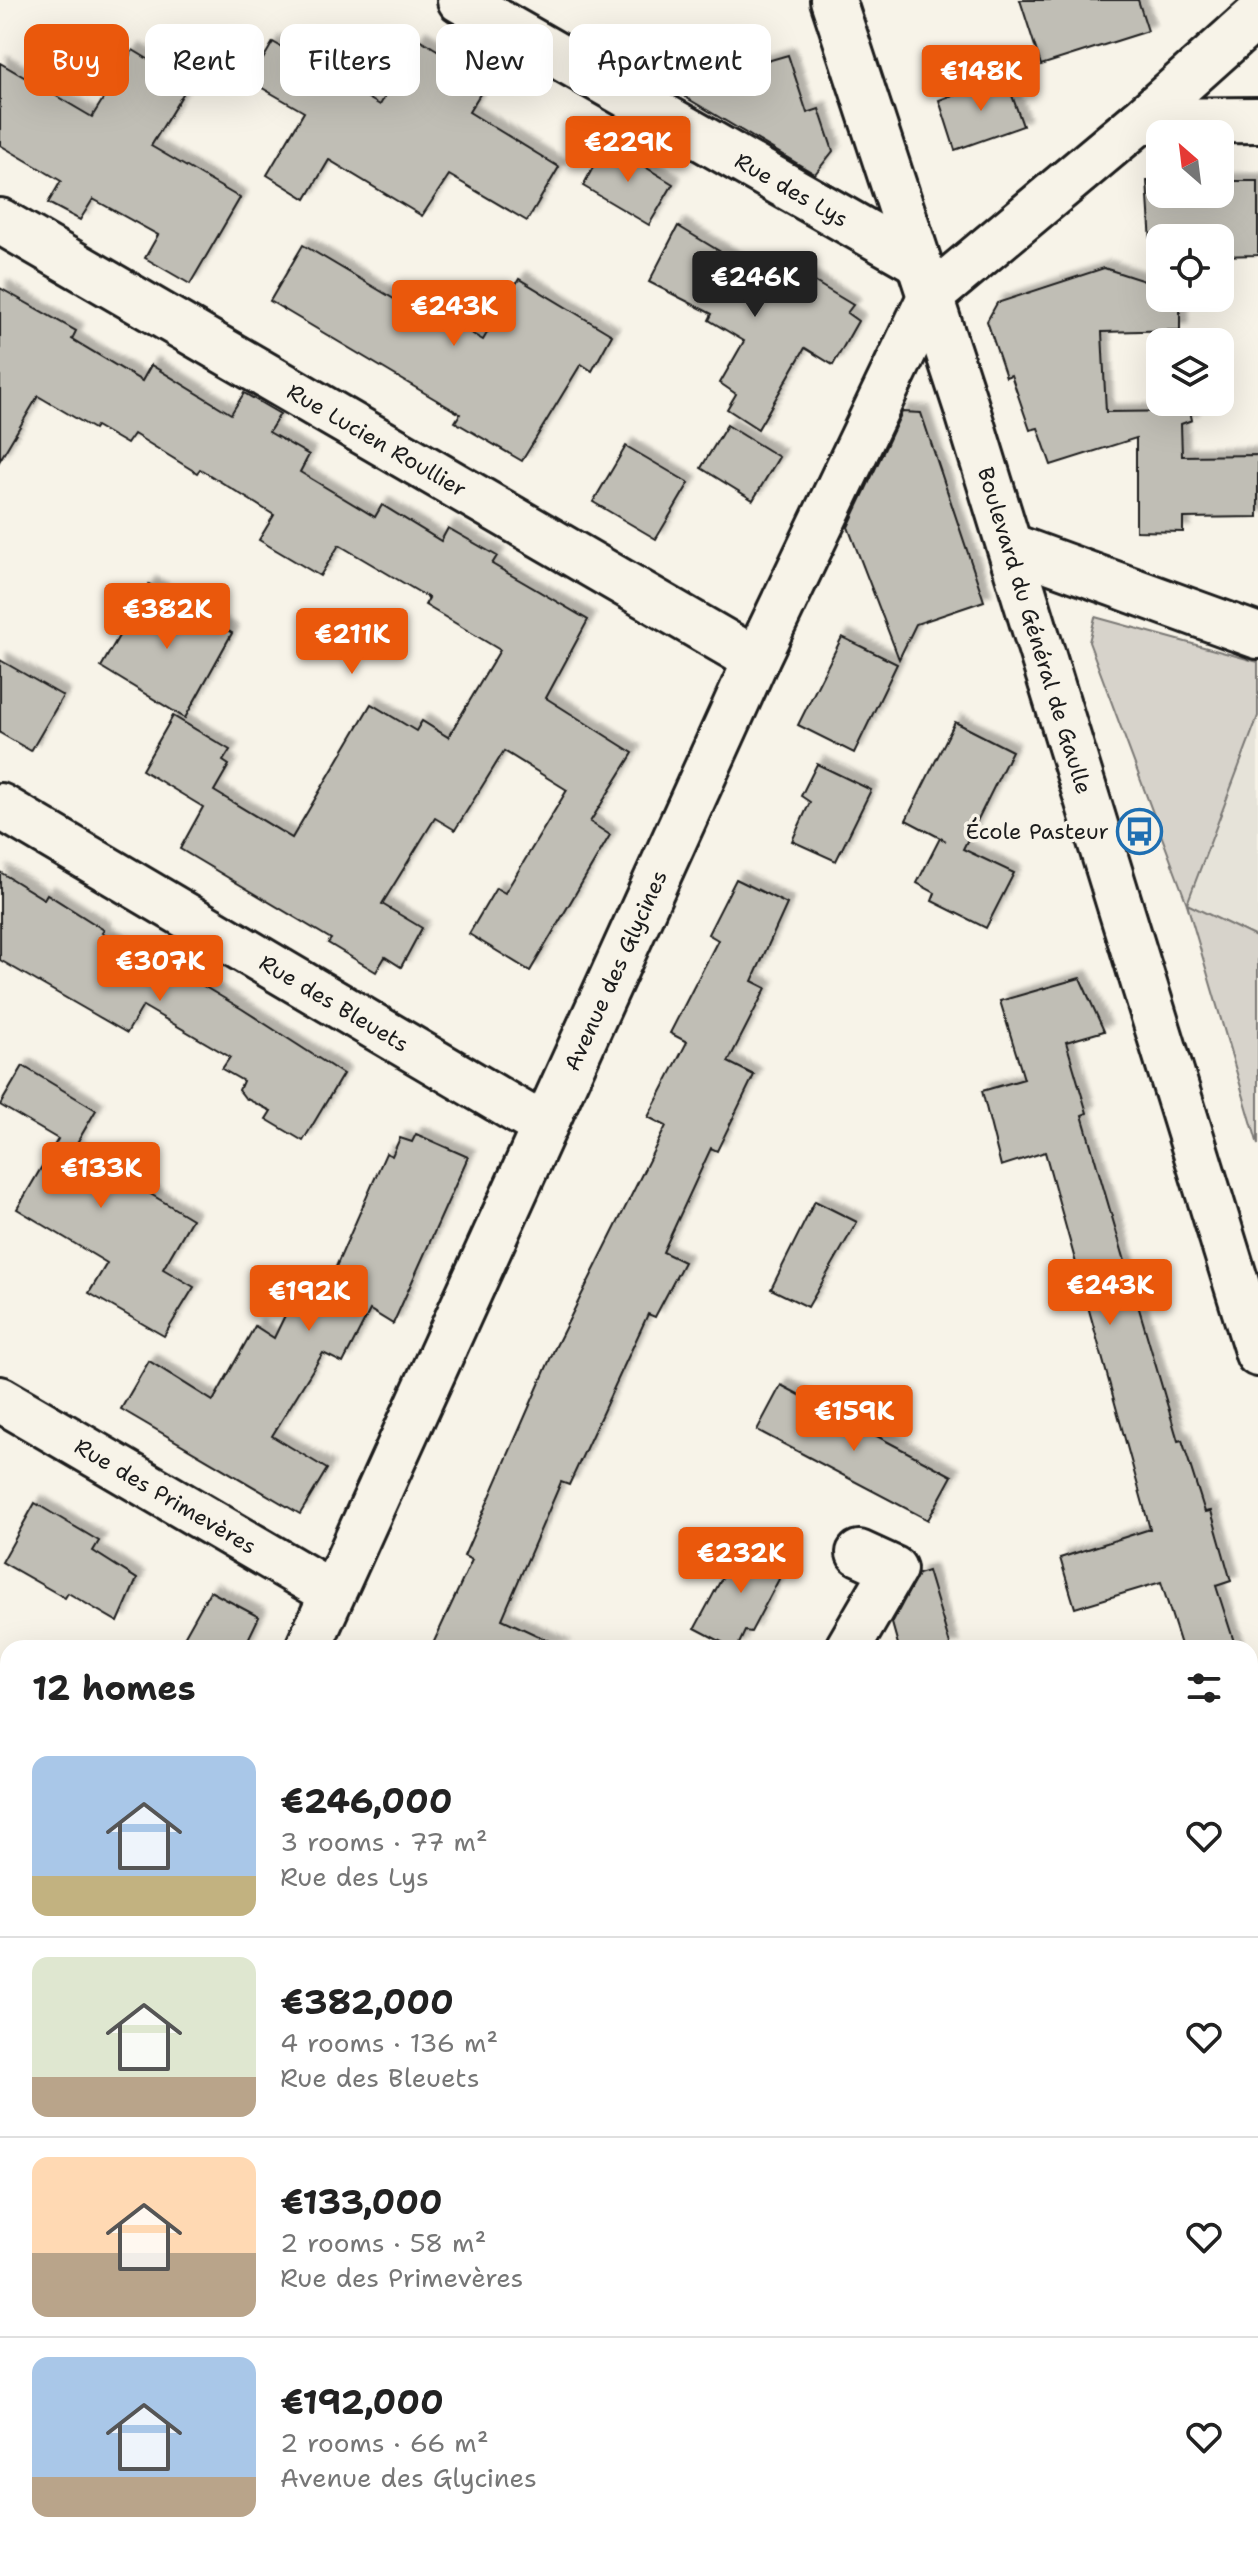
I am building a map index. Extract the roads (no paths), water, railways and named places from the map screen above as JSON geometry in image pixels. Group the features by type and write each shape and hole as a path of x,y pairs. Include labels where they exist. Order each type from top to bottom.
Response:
{"street":[{"name":"Rue des Lys","path":"460,0 923,279"},
{"name":"Boulevard du Général de Gaulle","path":"833,0 1010,546 1258,1354"},
{"path":"923,279 1140,121 1258,15"},
{"path":"1140,121 1258,120"},
{"name":"Rue Lucien Roullier","path":"0,221 756,660"},
{"name":"Avenue des Glycines","path":"311,1640 756,660 923,279"},
{"path":"1010,546 1258,636"},
{"name":"Rue des Bleuets","path":"0,806 543,1126"},
{"name":"Rue des Primevères","path":"0,1399 332,1593"},
{"path":"853,1640 894,1569 859,1553"}],"place":[{"name":"École Pasteur","path":"1140,831"}]}
